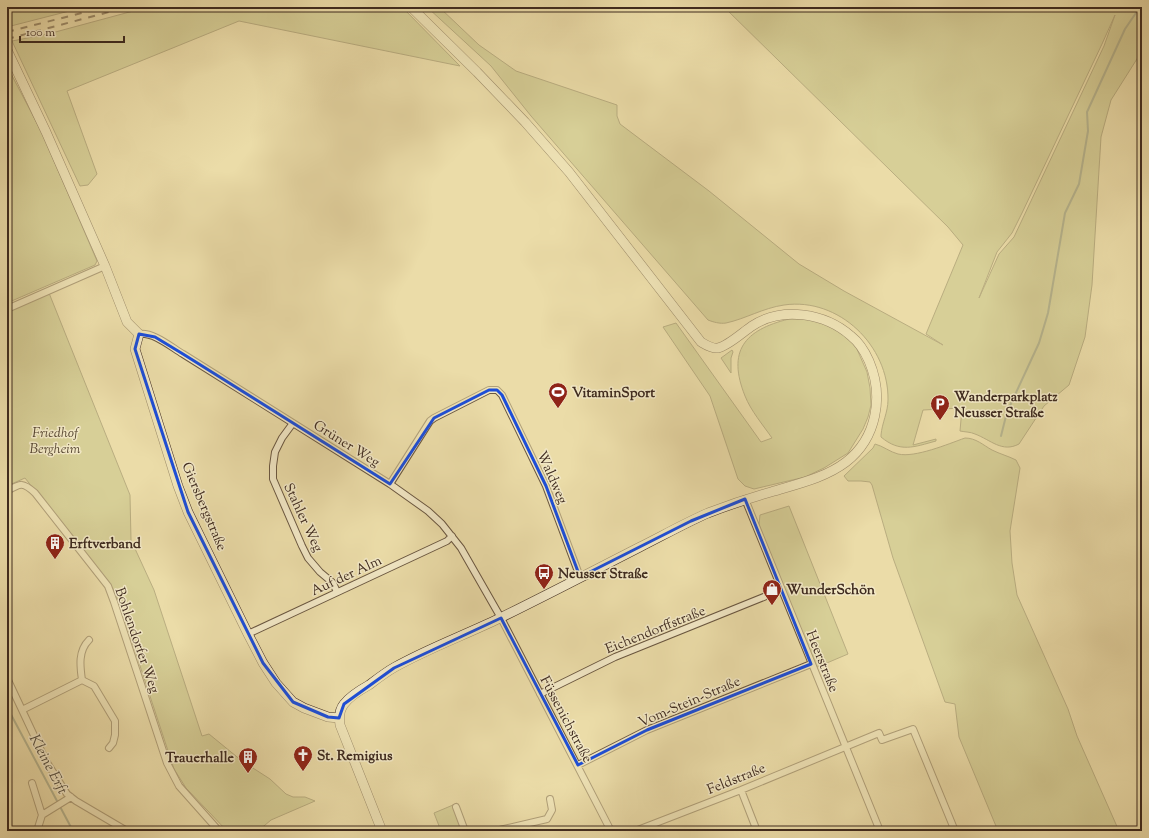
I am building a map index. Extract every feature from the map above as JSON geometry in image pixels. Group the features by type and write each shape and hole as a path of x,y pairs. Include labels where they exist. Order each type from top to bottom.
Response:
{"main road":[{"path":"382,831 340,725 340,711 344,704 354,695 394,668 501,618 691,521 745,499 820,476 846,462 856,452 867,437 873,424 878,401 875,377 862,348 853,337 832,322 820,318 789,314 773,317 759,322 721,347 711,347 701,342 569,172 488,83 411,7"},
{"path":"7,50 46,132 105,266 127,322 139,334"},
{"name":"Giersbergstraße","path":"139,334 135,350 178,486 188,512 263,663 276,683 293,702 328,717 339,718"}],"street":[{"path":"7,308 105,266"},
{"name":"Grüner Weg","path":"139,334 144,334 155,338 390,484 428,511 442,524 461,548 501,618"},
{"name":"Waldweg","path":"390,484 430,421 489,390 497,390 502,395 546,486 580,577"},
{"name":"Stahler Weg","path":"293,423 282,438 275,452 273,479 308,558 320,572 333,583 337,592"},
{"name":"Bohlendorfer Weg","path":"7,491 19,484 26,485 36,493 108,586 167,763 179,786 219,831"},
{"name":"Heerstraße","path":"745,499 880,831"},
{"name":"Auf der Alm","path":"248,634 447,540 452,536"},
{"name":"Eichendorffstraße","path":"540,694 615,657 781,590"},
{"name":"Füssenichstraße","path":"501,618 611,831"},
{"path":"82,680 80,664 82,651 85,644 89,640"},
{"name":"Vom-Stein-Straße","path":"578,765 646,730 811,664"},
{"path":"7,678 46,761 71,797 127,831"},
{"path":"22,710 82,680"},
{"path":"82,680 94,686 115,721 115,735 113,743 109,748"},
{"name":"Feldstraße","path":"635,831 741,790 879,733 882,740 912,729 955,831"},
{"path":"32,783 42,815 37,831"},
{"path":"741,790 757,831"},
{"path":"42,815 71,797"},
{"path":"495,831 547,819 552,810 550,800"},
{"path":"456,806 465,831"}],"highlighted area":[{"path":"139,334 155,337 390,484 434,418 489,390 497,390 502,395 546,486 580,577 691,521 745,499 811,664 647,730 578,765 501,618 394,668 344,704 339,718 328,717 293,702 263,663 188,512 135,349"}],"green space":[{"path":"7,7 85,7 7,27"},
{"path":"148,7 402,7 460,66 239,21 67,91 97,174 88,185 80,186 12,41 48,34"},
{"path":"427,7 439,7 479,45 516,71 617,105 617,116 620,124 709,191 799,264 844,291 943,345 926,334 963,245 948,227 724,7 1142,7 1142,51 1111,100 1101,137 1092,285 1085,337 1069,385 1044,406 1019,444 1013,446 1007,447 997,445 973,433 960,431 962,408 923,410 913,445 936,439 936,441 914,447 901,447 888,442 881,437 888,404 886,380 880,361 870,344 857,329 841,317 824,309 804,305 776,306 726,323 717,323 708,320 531,116 491,66","holes":["1115,15 1104,46 1014,237 999,254 979,298 997,252 1012,233 1022,213"]},
{"path":"7,66 42,133 97,261 95,265 7,303"},
{"name":"Friedhof Bergheim","path":"49,293 130,495 131,540 154,590 202,736 209,734 242,761 270,779 286,794 293,797 305,797 315,801 271,820 258,831 227,831 186,788 174,769 120,605 113,589 25,478 7,486 7,312"},
{"path":"789,319 807,319 825,324 842,333 856,347 867,372 871,405 863,429 848,453 824,468 805,477 754,489 745,486 738,479 710,396 663,327 676,323 761,442 772,438 745,396 738,367 739,355 743,345 751,336 761,329"},
{"path":"732,350 733,352 731,358 731,373 721,358"},
{"path":"965,438 976,440 992,450 1016,460 1020,468 1010,531 1012,563 1017,595 1068,709 1077,736 1119,831 998,831 959,737 955,704 945,702 893,558 872,485 870,482 848,481 844,476 873,448 875,444 895,453 905,455 932,450"},
{"path":"789,506 848,654 815,668 759,525 760,515"},
{"path":"453,805 461,828 460,830 456,831 441,831 434,813"}],"waterway":[{"path":"1001,436 1007,412 1039,343 1048,313 1065,213 1079,184 1088,131 1087,112 1125,29 1140,7"},
{"name":"Kleine Erft","path":"7,707 73,831"}],"railway":[{"path":"7,32 105,7"},
{"path":"7,39 128,7"}],"place":[{"name":"VitaminSport","path":"558,409"},
{"name":"Wanderparkplatz Neusser Straße","path":"940,421"},
{"name":"Erftverband","path":"55,560"},
{"name":"Neusser Straße","path":"544,590"},
{"name":"WunderSchön","path":"772,606"},
{"name":"St. Remigius","path":"303,772"},
{"name":"Trauerhalle","path":"248,774"}]}
